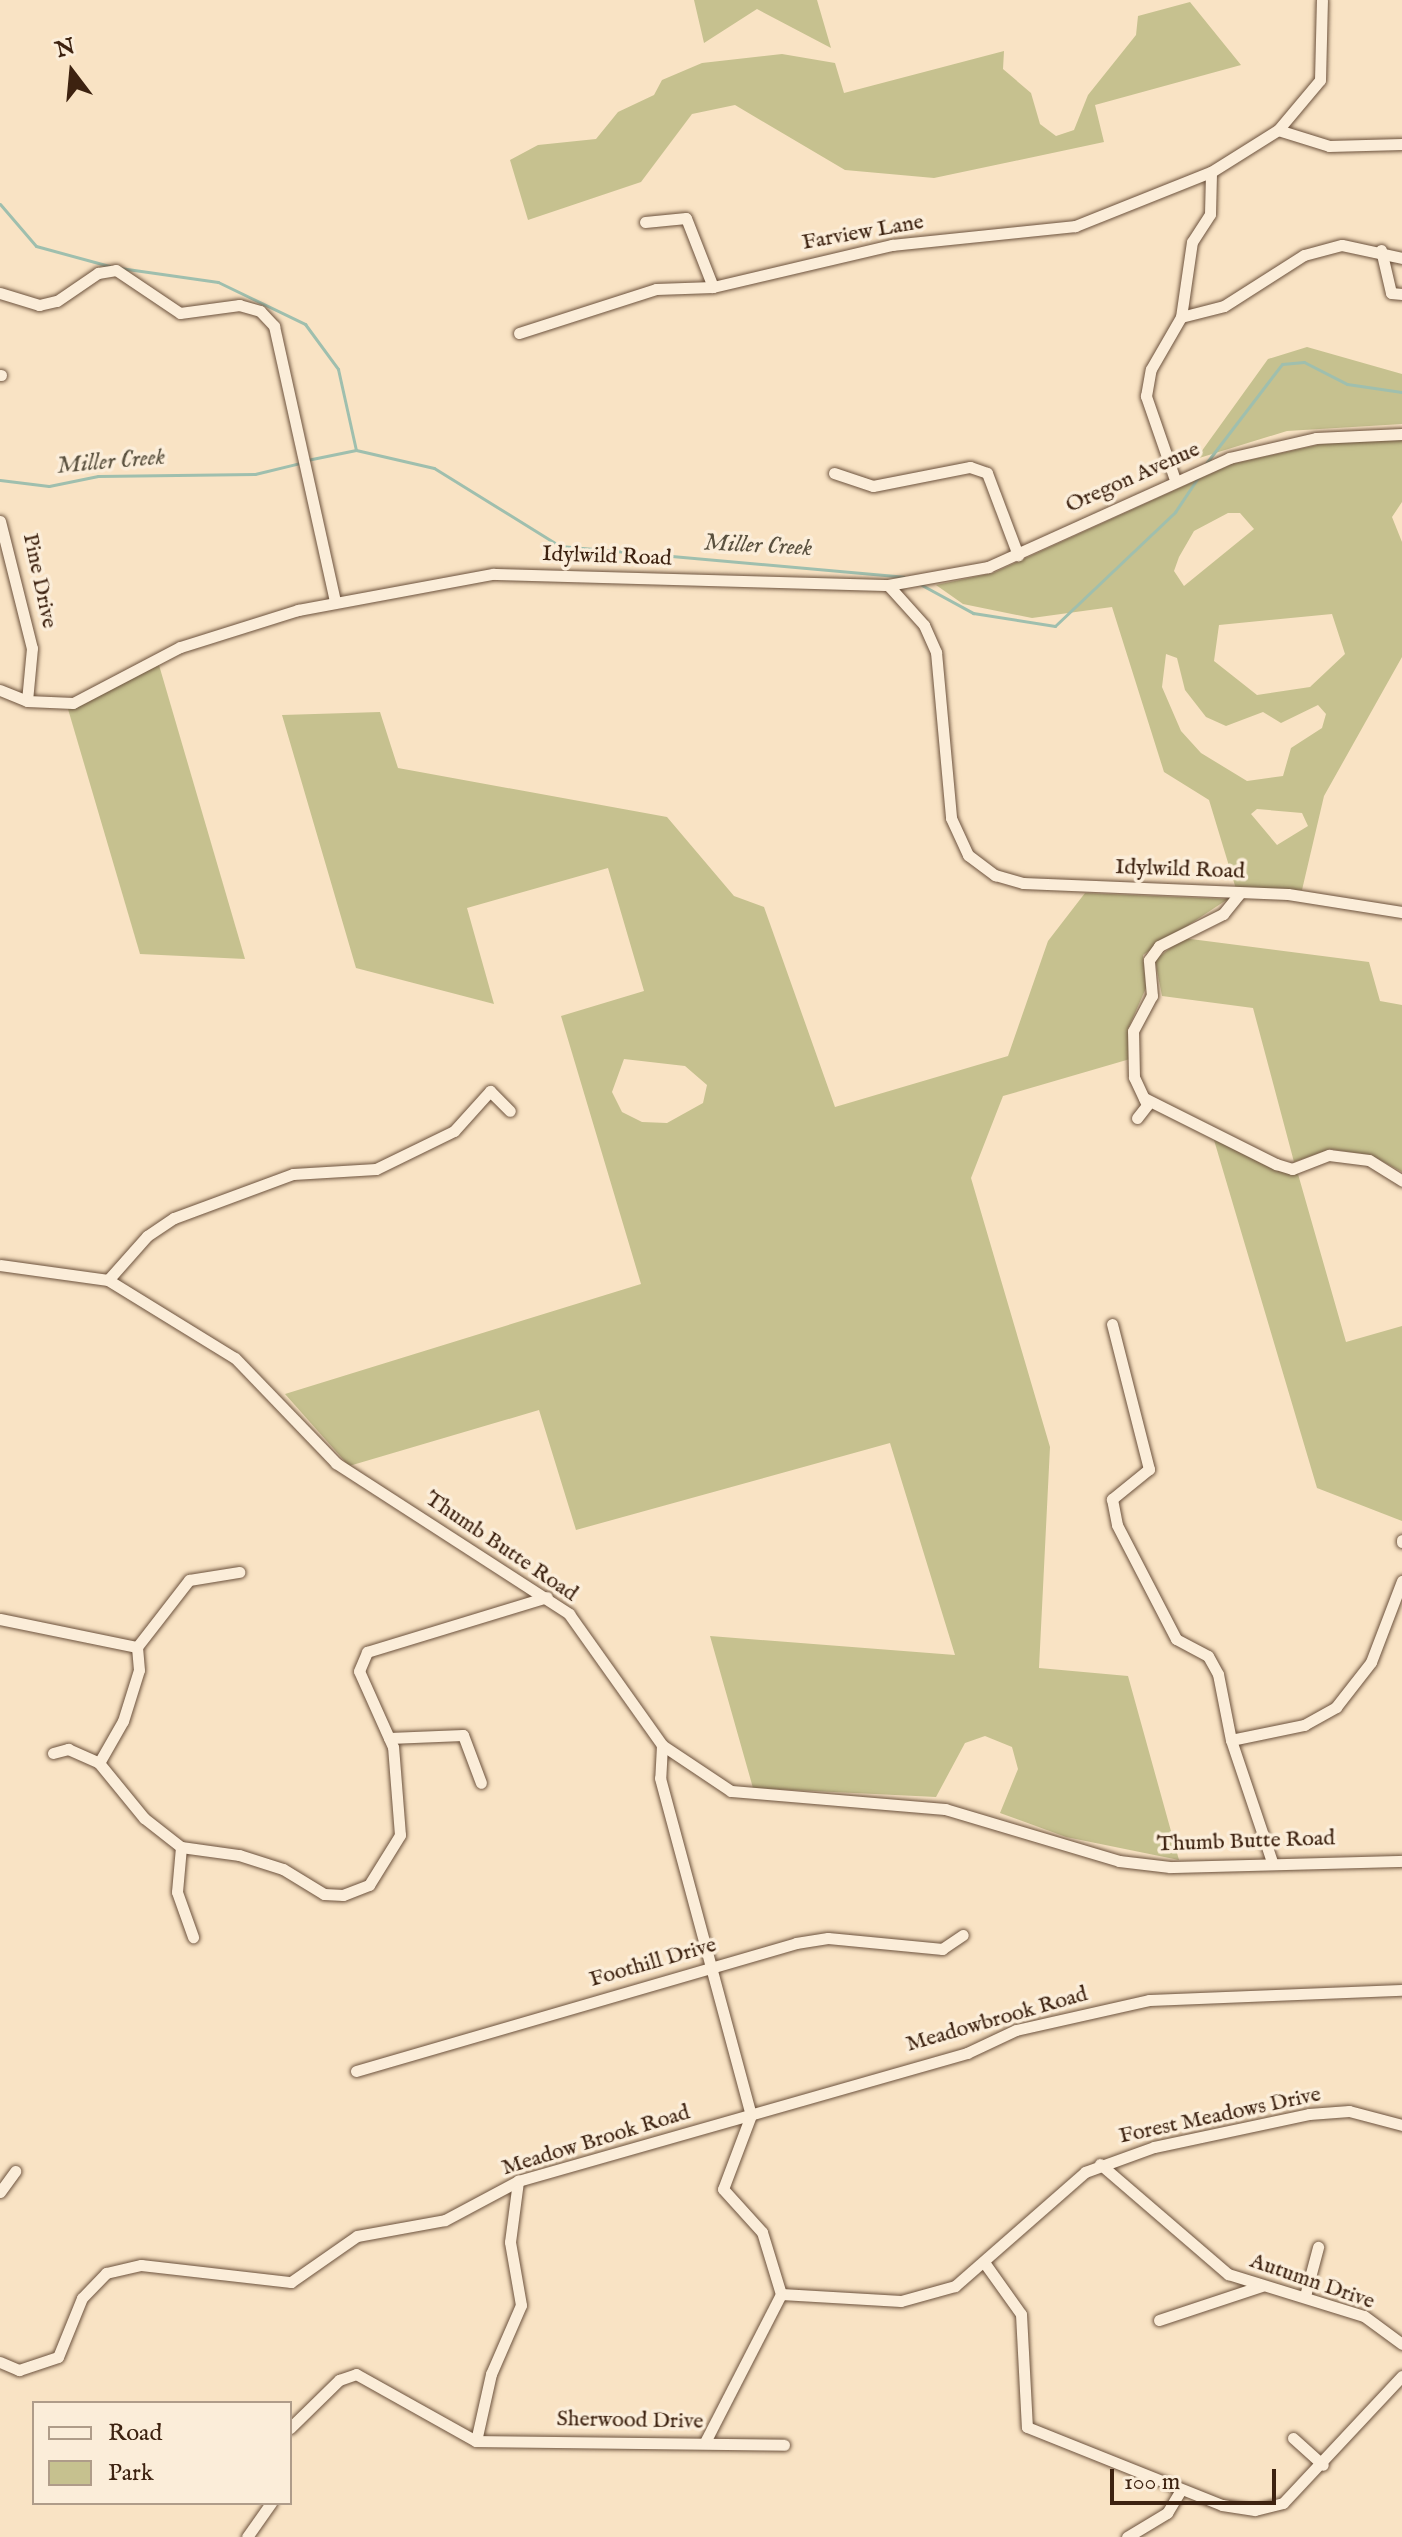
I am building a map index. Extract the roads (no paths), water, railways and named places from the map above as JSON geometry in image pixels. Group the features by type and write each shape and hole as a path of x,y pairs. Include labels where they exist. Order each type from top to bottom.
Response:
{"street":[{"name":"Farview Lane","path":"519,333 656,289 713,287 892,245 1075,226 1211,172 1278,130 1320,80 1322,0"},
{"path":"1278,130 1329,146 1402,144"},
{"path":"1174,477 1146,396 1151,369 1181,317 1192,242 1210,214 1211,172"},
{"path":"645,222 686,218 713,287"},
{"path":"1181,317 1224,306 1304,255 1342,245 1381,250 1402,258"},
{"path":"1381,250 1391,293 1402,294"},
{"path":"0,293 39,305 57,301 98,273 116,270 180,313 239,305 260,311 274,326 335,601"},
{"name":"Oregon Avenue","path":"888,585 1018,555 1174,477 1316,438 1402,434"},
{"path":"834,473 873,486 970,467 987,473 1018,555"},
{"name":"Pine Drive","path":"0,521 32,648 27,701"},
{"name":"Idylwild Road","path":"0,690 27,701 73,703 180,647 335,601 493,574 888,585 924,625 936,652 951,818 968,855 1023,883 1240,893 1402,912"},
{"path":"1240,893 1223,914 1159,946 1149,960 1152,996 1133,1031 1134,1077 1144,1098 1276,1164 1292,1169 1329,1155 1369,1160 1402,1181"},
{"path":"108,1280 147,1236 174,1218 293,1174 376,1169 454,1131 490,1091 510,1111"},
{"path":"1137,1118 1144,1098"},
{"name":"Thumb Butte Road","path":"0,1265 108,1280 235,1358 336,1463 547,1597 591,1641 662,1745 731,1791 761,1798 883,1798 945,1809 1119,1861 1170,1867 1402,1861"},
{"path":"1112,1324 1149,1469 1112,1499 1117,1525 1176,1639 1208,1656 1218,1674 1231,1740 1272,1862"},
{"path":"99,1763 123,1721 139,1670 137,1647 189,1580 239,1572"},
{"path":"1231,1740 1304,1725 1336,1707 1371,1662 1402,1581"},
{"path":"53,1753 68,1749 99,1763 144,1818 181,1847 283,1869 324,1894 369,1885 400,1835 389,1738 362,1685 367,1652 547,1597"},
{"path":"0,1619 137,1647"},
{"path":"389,1738 463,1735 481,1783"},
{"path":"662,1745 658,1769 751,2115 723,2189 762,2232 781,2294 705,2442"},
{"path":"181,1847 177,1892 193,1937"},
{"name":"Foothill Drive","path":"356,2071 709,1967 828,1938 942,1949 963,1935"},
{"name":"Meadowbrook Road","path":"751,2115 967,2053 1016,2030 1149,2000 1402,1990"},
{"name":"Forest Meadows Drive","path":"781,2294 901,2301 955,2286 986,2265 1030,2214 1100,2164 1309,2114 1349,2111 1402,2125"},
{"name":"Meadow Brook Road","path":"0,2362 19,2370 58,2357 82,2298 106,2273 141,2265 291,2282 357,2236 445,2220 518,2181 751,2115"},
{"name":"Autumn Drive","path":"1100,2164 1228,2274 1364,2316 1402,2344"},
{"path":"0,2192 15,2171"},
{"path":"292,2426 339,2380 356,2374 476,2441 491,2374 521,2305 510,2242 518,2181"},
{"path":"1305,2296 1318,2247"},
{"path":"986,2265 1021,2314 1027,2427 1180,2491 1255,2510 1283,2503 1323,2465 1402,2376"},
{"path":"1159,2320 1263,2286"},
{"path":"1293,2438 1323,2465"},
{"name":"Sherwood Drive","path":"476,2441 784,2445"},
{"path":"1127,2537 1167,2513 1180,2491"},
{"path":"247,2537 270,2505"}],"waterway":[{"path":"0,204 36,246 109,266"},
{"path":"120,268 218,282 305,324 338,369 356,450"},
{"name":"Miller Creek","path":"1204,466 1282,364 1304,362 1347,384 1402,392"},
{"name":"Miller Creek","path":"307,460 356,450 434,468 560,546 904,577"},
{"name":"Miller Creek","path":"0,480 49,486 98,476 255,474 300,463"},
{"path":"918,583 973,613 1055,626 1175,512 1199,476"}]}
